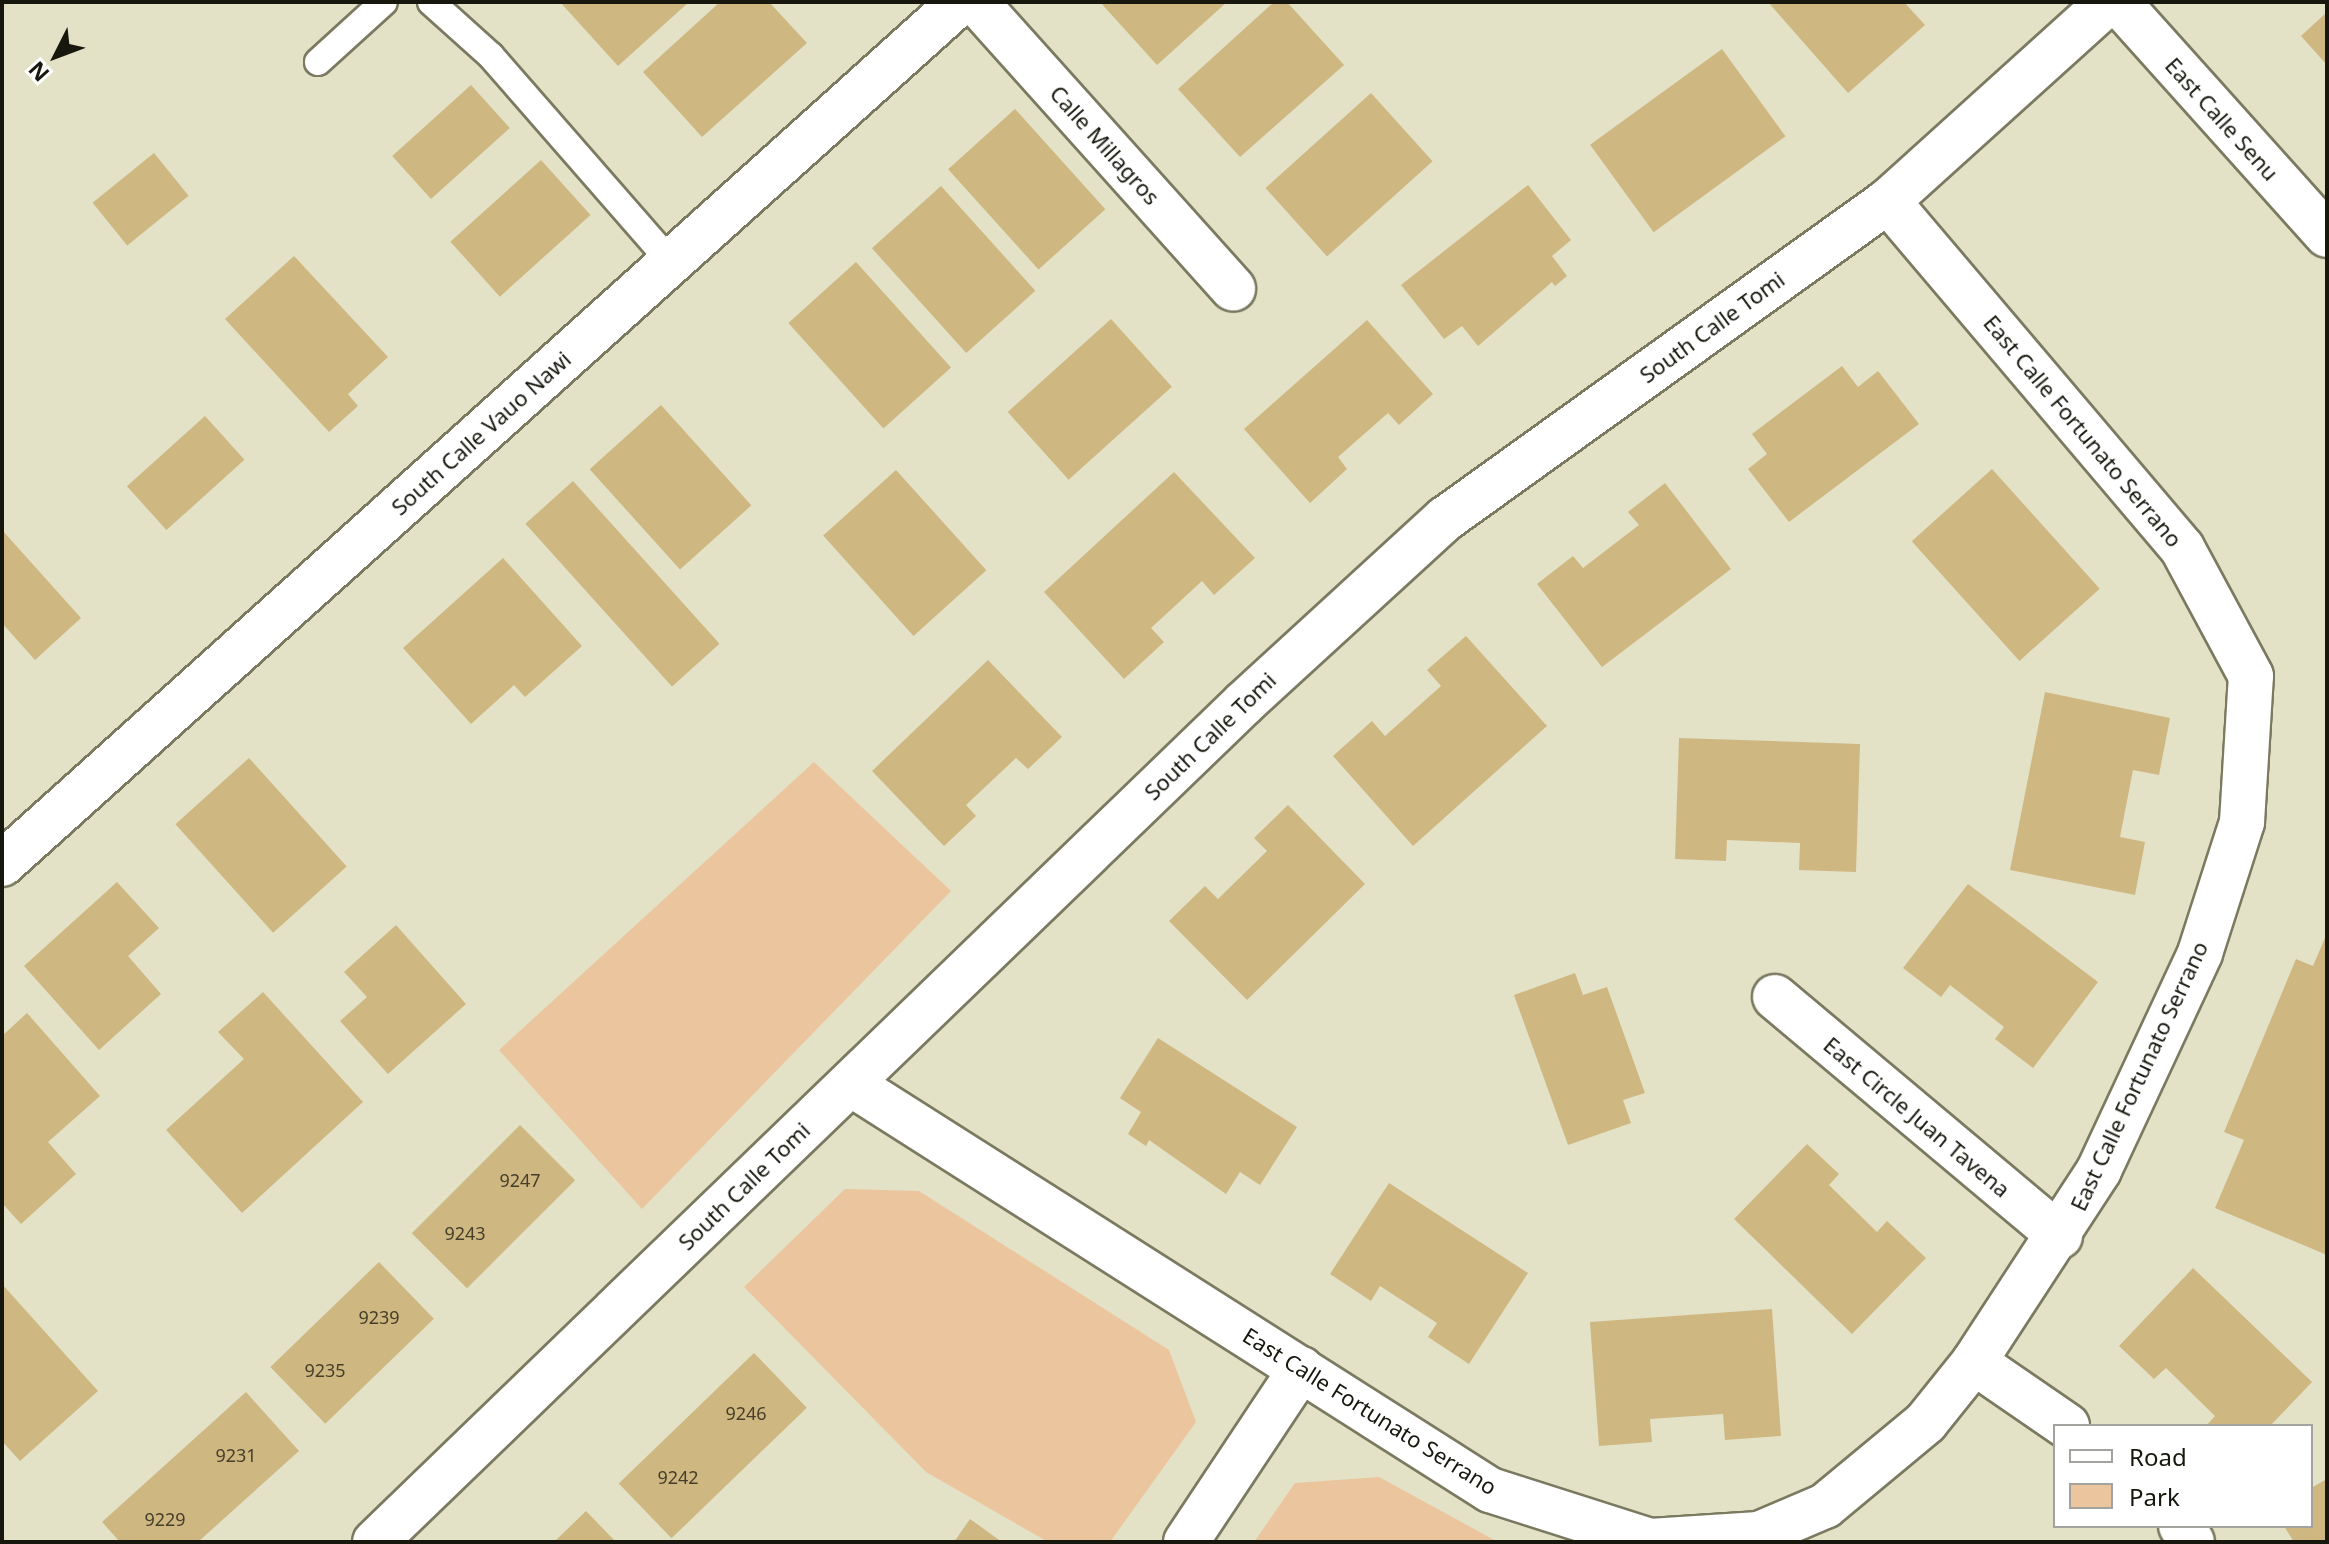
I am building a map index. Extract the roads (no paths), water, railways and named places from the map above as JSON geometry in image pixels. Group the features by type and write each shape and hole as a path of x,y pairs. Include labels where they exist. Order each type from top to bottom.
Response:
{"street":[{"name":"Calle Millagros","path":"976,2 1233,288"},
{"name":"South Calle Tomi","path":"375,1542 1244,703 1445,519 1888,201 2108,2"},
{"name":"East Calle Senu","path":"2118,2 2327,235"},
{"name":"South Calle Vauo Nawi","path":"2,864 671,262 939,9"},
{"name":"East Calle Fortunato Serrano","path":"851,1084 1490,1490 1650,1542 1759,1534 1825,1506 1926,1422 1974,1362 2060,1236 2099,1170 2200,953 2232,863 2242,822 2251,676 2182,548 1888,201"},
{"name":"East Circle Juan Tavena","path":"1775,997 2060,1236"},
{"path":"1974,1362 2064,1424"},
{"path":"1186,1542 1301,1369"}],"lane":[{"path":"318,62 384,2"},
{"path":"431,2 491,56 671,262"}]}
